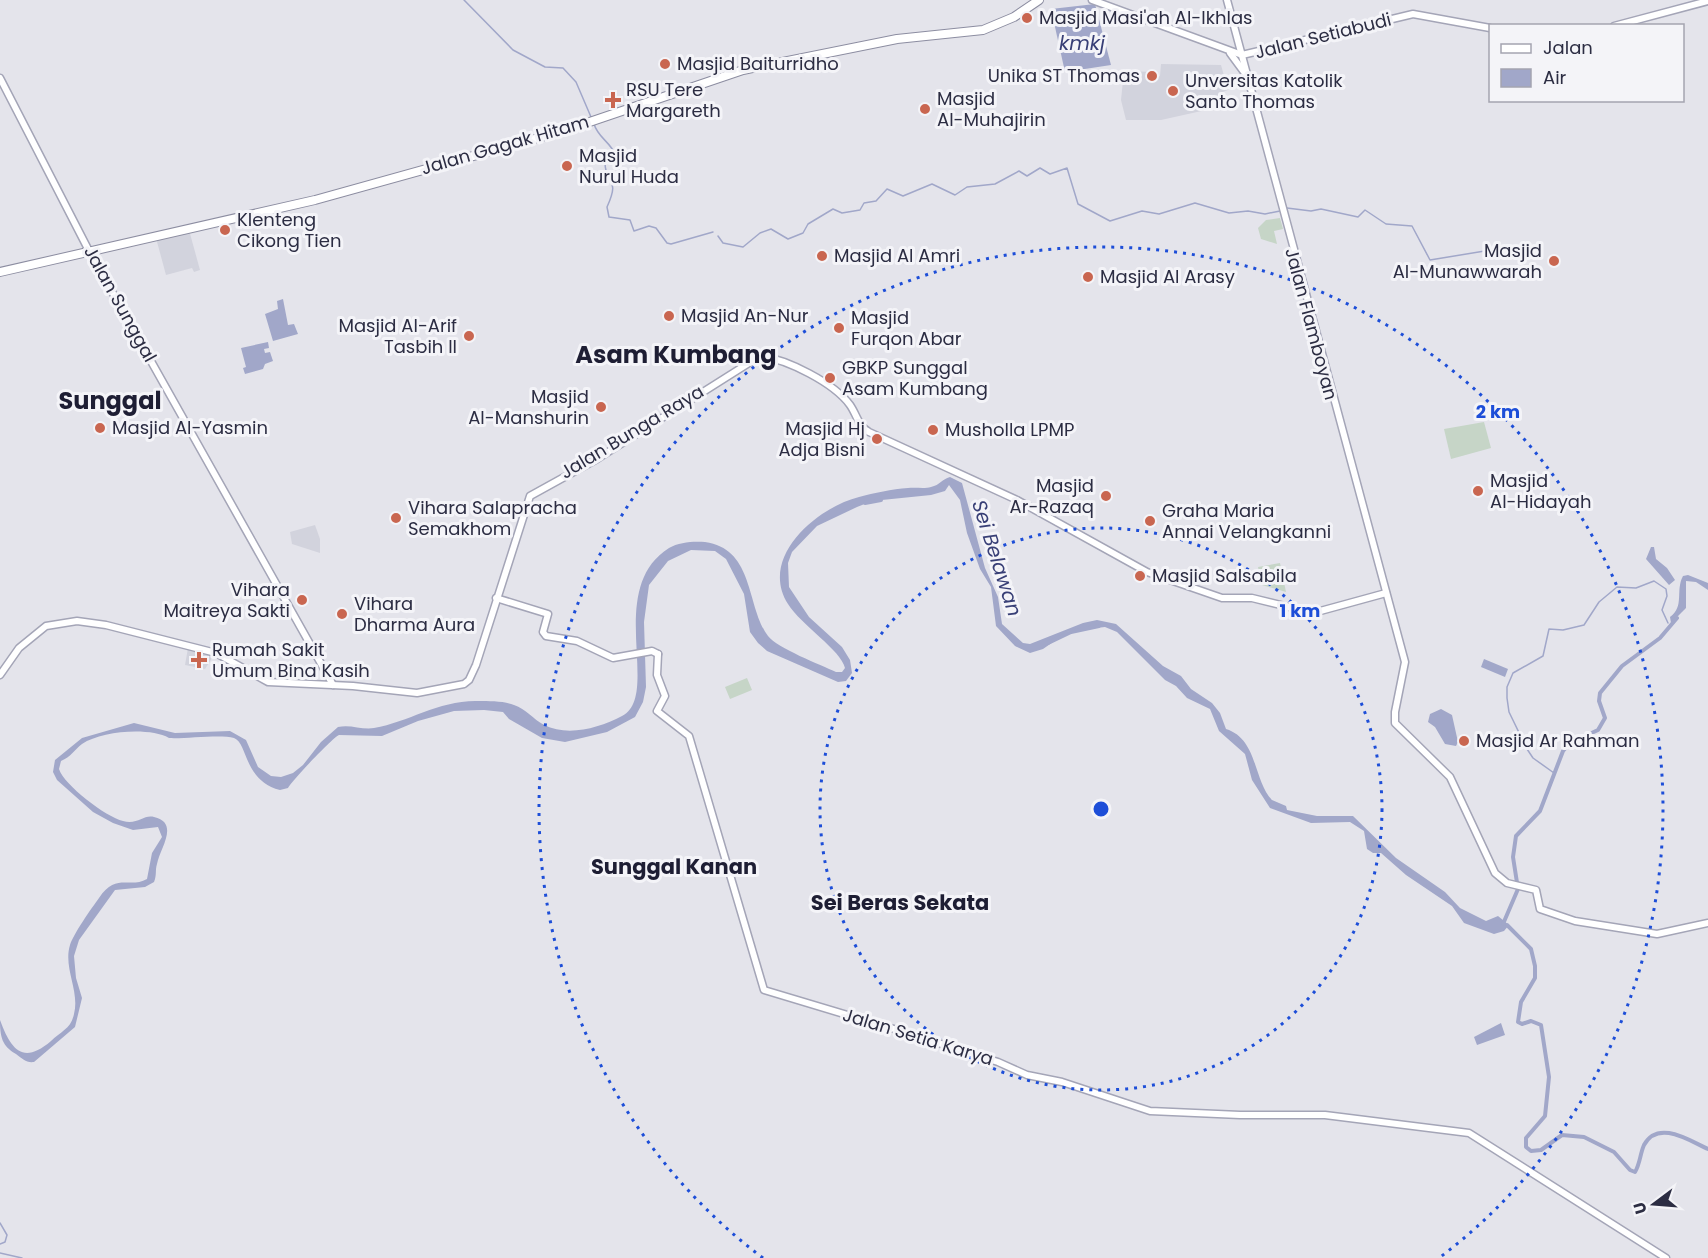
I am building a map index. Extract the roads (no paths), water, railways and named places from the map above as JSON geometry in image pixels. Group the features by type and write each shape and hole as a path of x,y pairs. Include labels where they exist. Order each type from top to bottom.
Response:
{"highway":[{"name":"Jalan Gagak Hitam","path":"0,271 301,203 495,148 743,70 923,32 988,25 1013,14 1033,0"},
{"name":"Jalan Gagak Hitam","path":"836,50 897,39 983,30 1014,17 1039,0"}],"main road":[{"name":"Jalan Setiabudi","path":"1092,0 1240,51 1413,14 1489,27"},
{"name":"Jalan Setiabudi","path":"1101,0 1115,7"},
{"name":"Jalan Flamboyan","path":"1227,0 1405,670 1398,697 1395,723 1450,777 1490,867 1508,883 1537,890 1539,908 1575,921 1661,933 1708,923"},
{"path":"1622,24 1708,2"},
{"path":"1240,51 1245,70"},
{"name":"Jalan Sunggal","path":"0,78 89,250 332,683"},
{"name":"Jalan Bunga Raya","path":"0,673 31,636 52,624 87,622 216,653 268,679 423,693 470,680 528,494 566,474 758,354 766,354 803,368 842,394 869,429 1016,498 1143,568 1224,596 1263,599 1313,613 1385,594"},
{"name":"Jalan Setia Karya","path":"496,598 548,614 544,635 577,641 613,658 644,653 658,654 657,675 665,696 657,711 689,736 764,990 998,1062 1027,1075 1072,1085 1150,1111 1240,1115 1316,1114 1469,1133 1666,1258"}],"water":[{"name":"kmkj","path":"1095,4 1111,65 1065,72 1051,9"},
{"path":"283,299 288,325 294,324 298,334 273,341 265,314 278,309 277,301"},
{"path":"268,342 269,348 264,349 265,353 270,352 273,361 265,364 263,369 245,374 243,368 246,367 241,348"},
{"name":"Sei Belawan","path":"950,477 962,483 985,568 998,597 1002,624 1023,643 1030,644 1083,623 1097,620 1116,624 1163,666 1181,676 1191,689 1212,703 1220,713 1226,729 1236,734 1250,751 1261,782 1272,800 1286,806 1287,810 1317,816 1353,816 1396,858 1445,892 1460,908 1486,921 1498,916 1509,925 1504,931 1494,934 1464,923 1452,906 1406,875 1381,853 1373,853 1367,849 1364,831 1350,822 1311,823 1270,808 1252,780 1245,754 1219,731 1210,709 1187,698 1176,686 1165,680 1117,632 1105,627 1069,631 1043,649 1030,653 1015,646 996,626 991,587 980,569 967,533 960,500 949,485 945,491 931,495 872,501 857,507 817,526 792,552 788,563 789,587 809,617 842,647 850,660 852,673 846,681 838,682 767,651 750,632 744,594 726,559 715,551 691,550 668,561 649,585 644,622 646,687 643,702 635,717 607,732 565,742 542,738 509,719 503,712 454,711 418,721 382,736 339,735 288,788 280,790 259,778 248,762 242,747 234,738 221,736 169,738 150,732 126,732 101,736 82,744 61,761 59,769 62,776 86,800 116,818 133,822 150,816 162,820 166,825 166,837 154,882 145,887 115,890 79,940 74,956 76,978 82,998 75,1027 34,1062 25,1060 5,1044 1,1036 0,1020 14,1046 25,1053 41,1048 68,1026 73,1019 75,1005 68,954 72,940 87,915 111,885 141,882 147,879 152,853 162,837 158,827 133,830 113,823 93,812 57,780 53,772 55,760 82,738 134,723 175,733 230,731 246,740 258,767 271,776 281,777 293,773 303,765 321,742 338,727 374,728 450,704 501,702 522,709 553,729 573,731 594,727 622,716 633,704 637,687 636,614 640,589 650,566 669,548 691,542 705,542 721,547 733,556 747,581 761,624 773,641 810,661 836,672 842,672 845,668 836,653 788,604 781,586 781,569 786,552 811,523 826,511 843,503 889,490 931,487"},
{"path":"1651,547 1654,547 1656,559 1667,568 1675,580 1669,585 1646,559"},
{"path":"1688,575 1708,583 1708,590 1696,582 1686,581 1686,608 1671,623 1670,617 1675,613 1679,603 1683,576"},
{"path":"1484,659 1508,669 1505,677 1481,667"},
{"path":"1441,709 1452,715 1458,742 1456,746 1445,744 1435,727 1428,722 1430,714"},
{"path":"1501,1023 1505,1035 1477,1045 1474,1037"}],"waterway":[{"path":"464,0 513,50 545,67 563,68 576,82 591,117"},
{"path":"594,124 598,133 616,156 605,162 607,175 613,185 607,207 609,217 630,220 634,231 649,226 656,228 667,243 671,244 713,232"},
{"path":"718,236 723,243 743,247 760,233 771,229 788,239 803,233 808,224 833,209 842,213 860,210 864,203 876,201 887,189 903,196 932,184 955,195 967,187 995,184 1019,171 1027,176 1040,168 1050,174 1067,168 1078,204 1110,221 1142,211 1159,214 1195,203 1229,213 1248,211 1265,214 1280,211"},
{"path":"1287,208 1311,211 1321,209 1358,217 1365,210 1386,224 1412,226 1430,260 1509,247"},
{"name":"Sei Belawan","path":"865,503 881,500"},
{"path":"1554,773 1533,758 1509,712 1507,687 1513,673 1543,656 1549,629 1563,630 1584,625 1599,602 1617,587 1636,588 1654,581 1666,589 1667,596 1662,610 1668,623"},
{"name":"Sei Belawan","path":"1503,924 1518,889 1513,857 1516,836 1540,811 1563,751 1570,743 1598,730 1605,718 1599,701 1600,693 1622,666 1660,638 1677,618"},
{"name":"Sei Belawan","path":"1048,643 1071,632 1099,626"},
{"path":"1507,925 1531,949 1535,978 1521,1002 1518,1022 1522,1024 1531,1021 1541,1025 1549,1077 1545,1116 1526,1138 1526,1147 1531,1151 1541,1150 1562,1135 1584,1137 1614,1152 1630,1170 1635,1172 1644,1145 1650,1137 1657,1134 1674,1134 1708,1149"},
{"path":"0,1223 7,1235 5,1242 0,1244"},
{"path":"0,1253 22,1258"}],"place":[{"name":"Masjid Masi'ah Al-Ikhlas","path":"1027,18"},
{"name":"Masjid Baiturridho","path":"665,64"},
{"name":"Unika ST Thomas","path":"1152,76"},
{"name":"Unversitas Katolik Santo Thomas","path":"1173,91"},
{"name":"RSU Tere Margareth","path":"613,100"},
{"name":"Masjid Al-Muhajirin","path":"925,109"},
{"name":"Masjid Nurul Huda","path":"567,166"},
{"name":"Klenteng Cikong Tien","path":"225,230"},
{"name":"Masjid Al Amri","path":"822,256"},
{"name":"Masjid Al-Munawwarah","path":"1554,261"},
{"name":"Masjid Al Arasy","path":"1088,277"},
{"name":"Masjid An-Nur","path":"669,316"},
{"name":"Masjid Furqon Abar","path":"839,328"},
{"name":"Masjid Al-Arif Tasbih II","path":"469,336"},
{"name":"GBKP Sunggal Asam Kumbang","path":"830,378"},
{"name":"Masjid Al-Manshurin","path":"601,407"},
{"name":"Masjid Al-Yasmin","path":"100,428"},
{"name":"Musholla LPMP","path":"933,430"},
{"name":"Masjid Hj Adja Bisni","path":"877,439"},
{"name":"Masjid Al-Hidayah","path":"1478,491"},
{"name":"Masjid Ar-Razaq","path":"1106,496"},
{"name":"Vihara Salapracha Semakhom","path":"396,518"},
{"name":"Graha Maria Annai Velangkanni","path":"1150,521"},
{"name":"Masjid Salsabila","path":"1140,576"},
{"name":"Vihara Maitreya Sakti","path":"302,600"},
{"name":"Vihara Dharma Aura","path":"342,614"},
{"name":"Rumah Sakit Umum Bina Kasih","path":"199,660"},
{"name":"Masjid Ar Rahman","path":"1464,741"}],"district":[{"name":"Asam Kumbang","path":"676,355"},
{"name":"Sunggal","path":"110,401"},
{"name":"Sunggal Kanan","path":"674,867"},
{"name":"Sei Beras Sekata","path":"900,903"}]}
